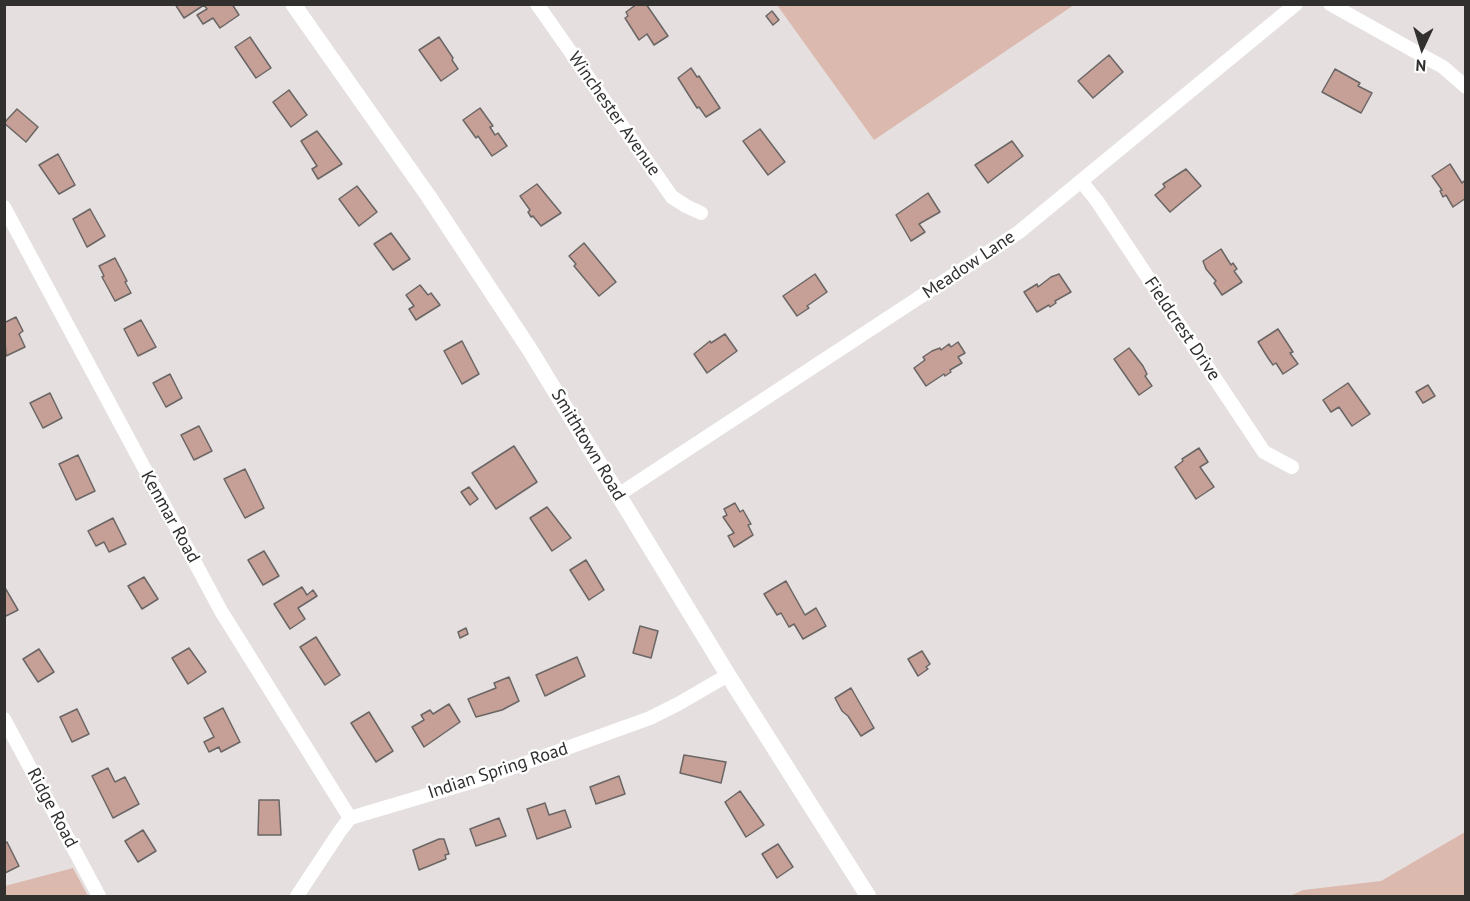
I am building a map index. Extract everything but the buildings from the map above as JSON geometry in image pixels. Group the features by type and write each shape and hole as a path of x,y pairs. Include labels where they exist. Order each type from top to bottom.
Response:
{"street":[{"name":"Smithtown Road","path":"293,4 429,197 518,331 728,675 868,897"},
{"name":"Winchester Avenue","path":"537,4 672,197 702,213"},
{"name":"Meadow Lane","path":"618,495 1003,243 1033,221 1296,4"},
{"path":"1330,4 1443,67 1466,87"},
{"name":"Fieldcrest Drive","path":"1081,181 1097,201 1264,452 1292,467"},
{"name":"Kenmar Road","path":"4,207 221,611 350,818"},
{"name":"Indian Spring Road","path":"350,818 481,778 639,722 678,704 728,675"},
{"name":"Ridge Road","path":"4,719 99,897"},
{"path":"297,897 350,818"}],"shaded area":[{"path":"777,5 1074,5 874,140"},
{"path":"1465,832 1465,896 1290,896 1303,890 1381,881"},
{"path":"73,868 88,896 5,896 5,886"}]}
